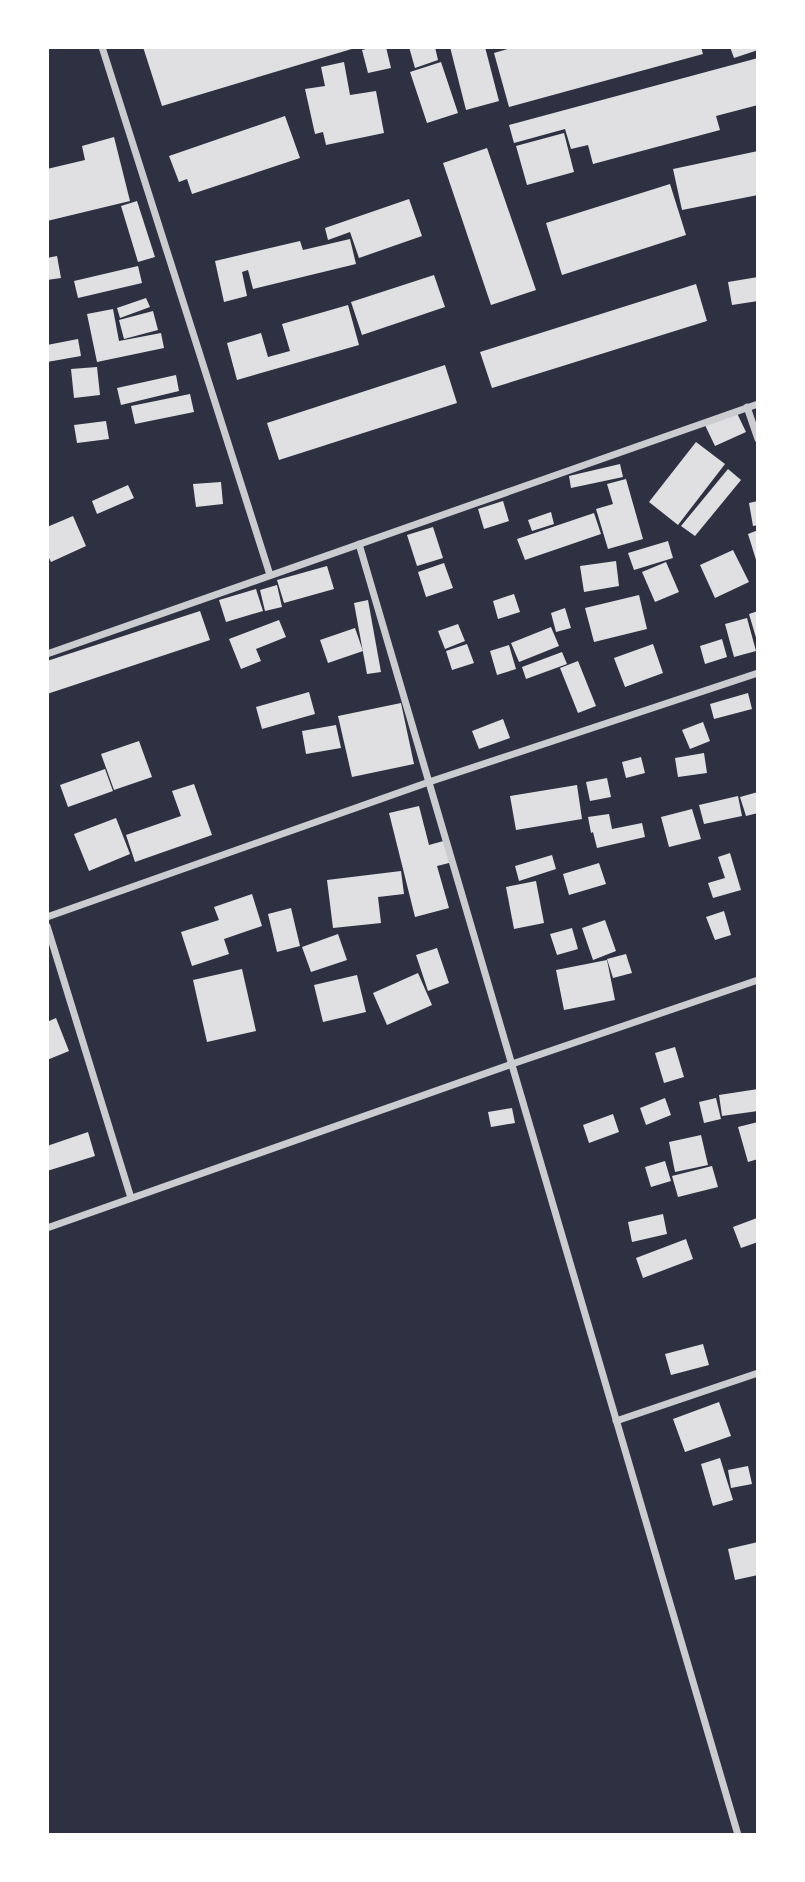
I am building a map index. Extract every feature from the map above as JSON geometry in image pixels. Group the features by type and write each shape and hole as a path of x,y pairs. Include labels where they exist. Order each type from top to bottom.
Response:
{"street":[{"path":"102,47 270,575"},
{"path":"47,654 758,404"},
{"path":"747,407 758,439"},
{"path":"359,544 738,1835"},
{"path":"47,916 429,782 758,673"},
{"path":"47,926 131,1198"},
{"path":"47,1228 758,980"},
{"path":"616,1421 758,1373"}],"building":[{"path":"143,47 355,47 355,48 162,106"},
{"path":"386,47 391,68 368,73 362,50"},
{"path":"409,47 435,47 438,60 415,68"},
{"path":"450,47 485,47 499,101 466,110"},
{"path":"514,47 701,47 703,54 509,107 494,53"},
{"path":"730,47 758,47 758,50 734,58"},
{"path":"758,58 758,105 716,116 720,130 593,164 588,145 571,149 565,129 514,143 509,125"},
{"path":"344,62 350,95 376,91 384,133 326,145 323,132 315,134 305,89 325,86 321,67"},
{"path":"441,62 458,113 427,123 410,72"},
{"path":"285,116 300,158 192,194 187,179 179,182 169,156"},
{"path":"564,133 574,172 527,185 516,146"},
{"path":"114,137 130,201 47,221 47,169 85,160 82,146"},
{"path":"487,148 536,290 491,305 443,163"},
{"path":"758,151 758,195 682,210 673,169"},
{"path":"670,184 686,235 562,275 546,223"},
{"path":"409,199 422,236 359,258 350,232 328,240 325,228"},
{"path":"137,201 155,257 138,262 121,206"},
{"path":"350,239 356,264 253,289 248,270 242,272 247,296 224,302 215,261 300,241 303,250"},
{"path":"57,256 61,278 47,280 47,258"},
{"path":"138,266 142,283 78,298 74,281"},
{"path":"434,275 445,307 362,335 351,302"},
{"path":"758,277 758,301 732,305 728,282"},
{"path":"696,284 707,321 492,388 480,352"},
{"path":"146,298 150,307 120,318 117,308"},
{"path":"348,305 359,345 237,380 227,343 261,333 268,357 290,351 282,324"},
{"path":"113,309 119,341 161,333 164,348 97,362 87,314"},
{"path":"153,311 158,330 124,339 119,320"},
{"path":"78,339 81,356 47,362 47,345"},
{"path":"445,365 457,403 279,460 267,423"},
{"path":"97,367 100,395 74,398 71,369"},
{"path":"176,375 179,391 121,405 117,388"},
{"path":"190,394 194,412 135,424 131,406"},
{"path":"735,409 746,432 715,446 704,423"},
{"path":"106,421 109,439 77,443 74,425"},
{"path":"696,442 725,464 678,525 649,502"},
{"path":"620,464 623,477 571,488 569,476"},
{"path":"728,469 741,480 695,536 681,526"},
{"path":"626,479 643,539 608,549 596,509 613,504 607,484"},
{"path":"221,482 223,504 196,507 193,484"},
{"path":"128,485 134,498 97,514 92,501"},
{"path":"503,501 509,521 484,529 478,509"},
{"path":"758,501 758,525 753,526 749,503"},
{"path":"551,512 554,524 532,531 528,520"},
{"path":"594,513 601,534 525,560 517,539"},
{"path":"73,516 86,546 51,562 47,554 47,527"},
{"path":"433,527 443,558 417,566 407,535"},
{"path":"758,530 758,563 757,563 748,534"},
{"path":"668,541 673,558 634,570 628,553"},
{"path":"733,550 749,582 715,598 700,565"},
{"path":"616,561 619,586 584,592 580,566"},
{"path":"666,562 679,592 655,602 642,572"},
{"path":"444,563 453,588 426,597 418,572"},
{"path":"327,566 334,589 284,603 277,580"},
{"path":"277,585 282,607 265,611 260,590"},
{"path":"256,589 263,611 226,622 219,600"},
{"path":"514,594 520,612 498,619 493,601"},
{"path":"639,595 647,629 594,642 585,608"},
{"path":"368,600 381,672 367,674 354,603"},
{"path":"565,608 571,628 556,632 551,613"},
{"path":"200,611 210,640 47,694 47,661"},
{"path":"758,611 758,640 757,641 749,614"},
{"path":"747,618 756,651 734,657 725,624"},
{"path":"279,620 286,637 256,649 261,661 241,669 229,639"},
{"path":"458,624 465,641 445,649 438,631"},
{"path":"551,627 559,646 519,662 511,643"},
{"path":"355,628 363,651 328,663 320,640"},
{"path":"722,639 727,657 705,664 700,646"},
{"path":"467,644 474,663 452,670 446,651"},
{"path":"653,644 663,673 625,687 614,658"},
{"path":"509,645 516,669 497,675 490,651"},
{"path":"562,652 567,664 526,679 522,667"},
{"path":"578,661 596,706 578,713 560,668"},
{"path":"309,692 315,714 262,729 256,707"},
{"path":"748,693 752,709 714,719 710,704"},
{"path":"401,703 414,764 352,777 338,716"},
{"path":"503,719 510,738 479,749 472,731"},
{"path":"703,722 710,741 690,749 682,730"},
{"path":"336,725 341,748 306,754 302,731"},
{"path":"139,741 152,777 114,790 101,754"},
{"path":"704,753 707,773 678,777 675,758"},
{"path":"641,757 645,773 626,778 622,762"},
{"path":"105,769 113,791 68,807 60,785"},
{"path":"607,778 611,797 590,801 586,782"},
{"path":"194,784 212,835 135,862 126,835 181,816 172,791"},
{"path":"577,785 582,819 516,830 510,796"},
{"path":"758,792 758,813 746,816 740,797"},
{"path":"738,796 742,816 704,824 699,805"},
{"path":"419,806 429,845 447,840 453,862 437,866 449,908 415,917 389,813"},
{"path":"692,809 701,839 669,847 661,817"},
{"path":"609,814 612,829 642,823 645,837 597,848 588,817"},
{"path":"116,818 130,854 89,871 74,834"},
{"path":"730,853 741,890 713,898 708,883 725,878 718,857"},
{"path":"552,855 556,869 519,881 515,866"},
{"path":"599,863 606,884 569,895 563,874"},
{"path":"401,871 404,894 378,897 381,923 333,928 327,880"},
{"path":"536,881 544,923 514,929 506,887"},
{"path":"252,894 262,926 224,939 229,954 192,966 181,932 219,920 214,907"},
{"path":"291,908 300,946 277,952 268,914"},
{"path":"724,911 731,935 715,940 706,917"},
{"path":"605,920 616,951 593,960 582,928"},
{"path":"572,928 578,949 557,955 550,934"},
{"path":"338,934 347,960 311,972 302,947"},
{"path":"437,948 449,983 428,991 416,955"},
{"path":"626,954 632,973 613,978 607,959"},
{"path":"607,960 615,1000 564,1010 556,970"},
{"path":"242,969 256,1031 207,1042 193,980"},
{"path":"418,973 432,1005 387,1025 373,993"},
{"path":"357,975 366,1012 323,1022 314,985"},
{"path":"56,1018 69,1051 47,1060 47,1022"},
{"path":"675,1047 684,1077 664,1083 655,1053"},
{"path":"758,1089 758,1111 722,1116 719,1095"},
{"path":"665,1098 671,1115 646,1125 640,1108"},
{"path":"716,1098 721,1119 704,1123 699,1102"},
{"path":"512,1108 515,1123 491,1127 488,1112"},
{"path":"613,1114 619,1132 589,1143 583,1125"},
{"path":"758,1122 758,1159 748,1162 738,1127"},
{"path":"88,1132 95,1156 47,1171 47,1146"},
{"path":"701,1135 708,1165 675,1172 669,1142"},
{"path":"665,1161 671,1181 651,1187 645,1167"},
{"path":"712,1166 718,1187 678,1197 672,1176"},
{"path":"663,1214 667,1234 632,1242 628,1222"},
{"path":"757,1218 758,1242 741,1248 733,1227"},
{"path":"686,1239 693,1259 643,1278 636,1258"},
{"path":"703,1344 709,1365 671,1375 665,1354"},
{"path":"719,1402 731,1436 685,1452 673,1419"},
{"path":"720,1458 733,1500 713,1506 701,1464"},
{"path":"748,1466 752,1484 731,1488 728,1470"},
{"path":"758,1542 758,1575 735,1580 728,1549"}]}
